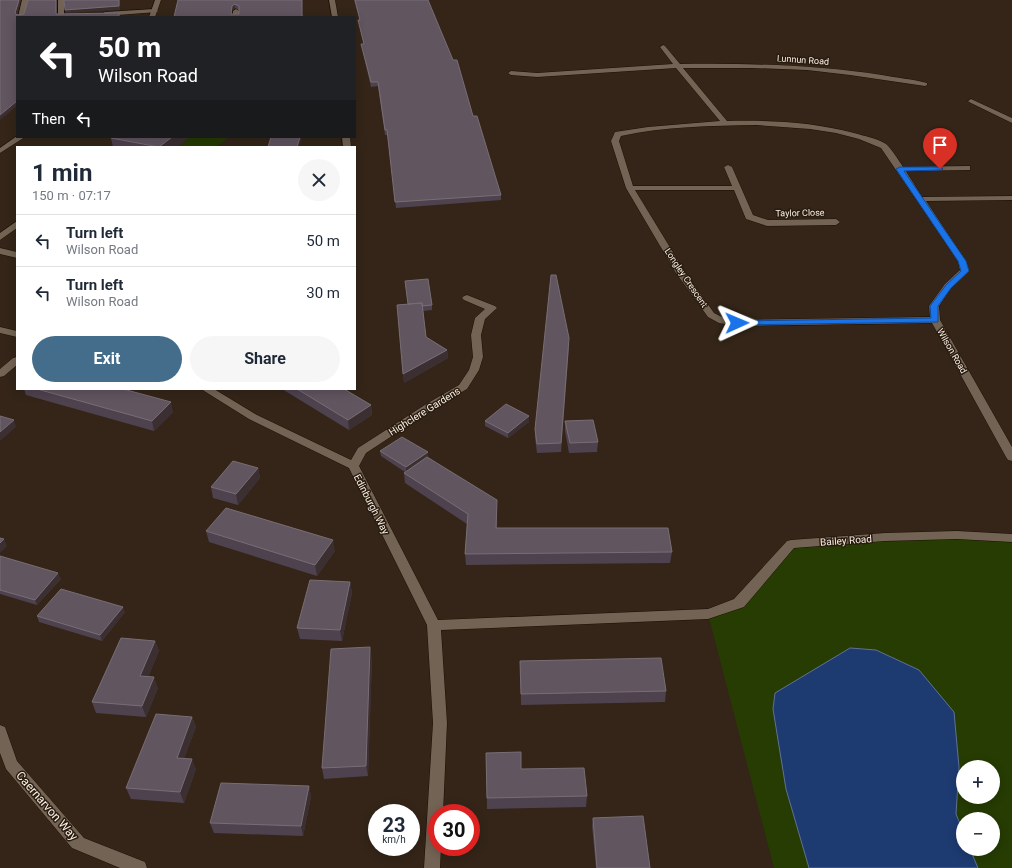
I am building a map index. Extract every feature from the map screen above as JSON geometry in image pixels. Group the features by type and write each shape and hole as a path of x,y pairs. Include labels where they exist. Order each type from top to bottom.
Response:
{"street":[{"path":"21,16 25,0"},
{"path":"61,0 61,16"},
{"path":"100,14 153,14 158,0"},
{"path":"332,0 335,16"},
{"path":"664,48 724,122"},
{"name":"Lunnun Road","path":"512,73 537,75 678,66 746,65 826,70 925,84"},
{"path":"972,100 1012,121"},
{"name":"Wilson Road","path":"724,122 802,126 848,132 884,146 962,261 965,271 948,286 934,306 935,320 1008,444 1012,457"},
{"name":"Longley Crescent","path":"724,122 642,129 618,134 615,141 630,188 681,273 711,315 722,321 737,323 935,320"},
{"path":"0,150 20,138"},
{"name":"Taylor Close","path":"728,167 749,217 767,223 836,222"},
{"path":"900,169 967,168"},
{"path":"630,188 737,188"},
{"path":"920,199 1012,198"},
{"path":"0,237 16,225"},
{"path":"0,251 16,255"},
{"name":"Highclere Gardens","path":"353,466 362,451 432,405 463,387 474,370 478,357 476,335 480,318 492,308 467,298"},
{"path":"0,330 16,334"},
{"path":"0,374 16,361"},
{"name":"Edinburgh Way","path":"208,390 253,417 353,466 434,625 440,723 432,868"},
{"name":"Bailey Road","path":"434,625 708,614 739,603 791,544 885,537 957,535 1012,538"},
{"name":"Caernarvon Way","path":"1,734 11,764 78,843 139,868"}],"green space":[{"path":"189,138 228,138 217,146 179,146"},
{"path":"885,537 1012,539 1012,868 774,868 708,614 739,603 791,544"}],"water":[{"path":"850,648 876,650 919,670 954,712 958,760 956,760 956,856 973,856 978,868 809,868 786,789 773,709 775,693"}],"building":[{"path":"0,0 19,0 15,13 17,15 24,14 28,0 56,0 56,14 119,13 119,16 16,16 16,102 0,115"},
{"path":"64,0 119,0 119,6 65,10"},
{"path":"178,0 302,0 302,15 174,16","holes":["235,4 239,6 239,14 231,14 232,6"]},
{"path":"355,0 428,0 453,60 457,60 473,116 477,116 501,195 395,202 387,130 385,130 378,82 371,82 361,44 364,44"},
{"path":"111,138 171,138 160,146"},
{"path":"271,138 300,138 297,146 268,146"},
{"path":"551,275 556,275 569,338 561,443 537,444 535,429"},
{"path":"428,279 432,305 422,306 422,303 408,304 405,281"},
{"path":"422,303 426,337 447,350 403,374 397,305"},
{"path":"41,390 127,390 171,402 152,421"},
{"path":"299,390 346,390 371,405 348,420"},
{"path":"506,404 529,416 508,433 485,421"},
{"path":"0,416 14,420 0,432"},
{"path":"593,420 598,442 570,443 565,421"},
{"path":"402,437 428,452 406,467 380,451"},
{"path":"427,457 497,500 496,528 668,528 672,552 465,554 468,514 404,473"},
{"path":"233,461 258,468 236,494 211,487"},
{"path":"226,508 333,540 315,565 206,531"},
{"path":"0,556 58,573 35,600 0,590"},
{"path":"310,580 350,582 340,630 297,628"},
{"path":"61,589 123,607 100,635 37,616"},
{"path":"121,638 155,641 140,676 154,677 142,706 92,702"},
{"path":"370,647 366,766 322,768 331,649"},
{"path":"661,658 666,691 521,694 520,661"},
{"path":"156,714 192,717 177,758 192,759 180,792 126,788"},
{"path":"521,752 521,769 584,768 587,796 487,798 486,753"},
{"path":"221,783 309,786 301,826 210,823"},
{"path":"643,816 650,868 597,868 593,818"}],"route":[{"path":"737,323 935,320 934,306 948,286 958,279 965,271 962,261 900,169 940,169"}]}
